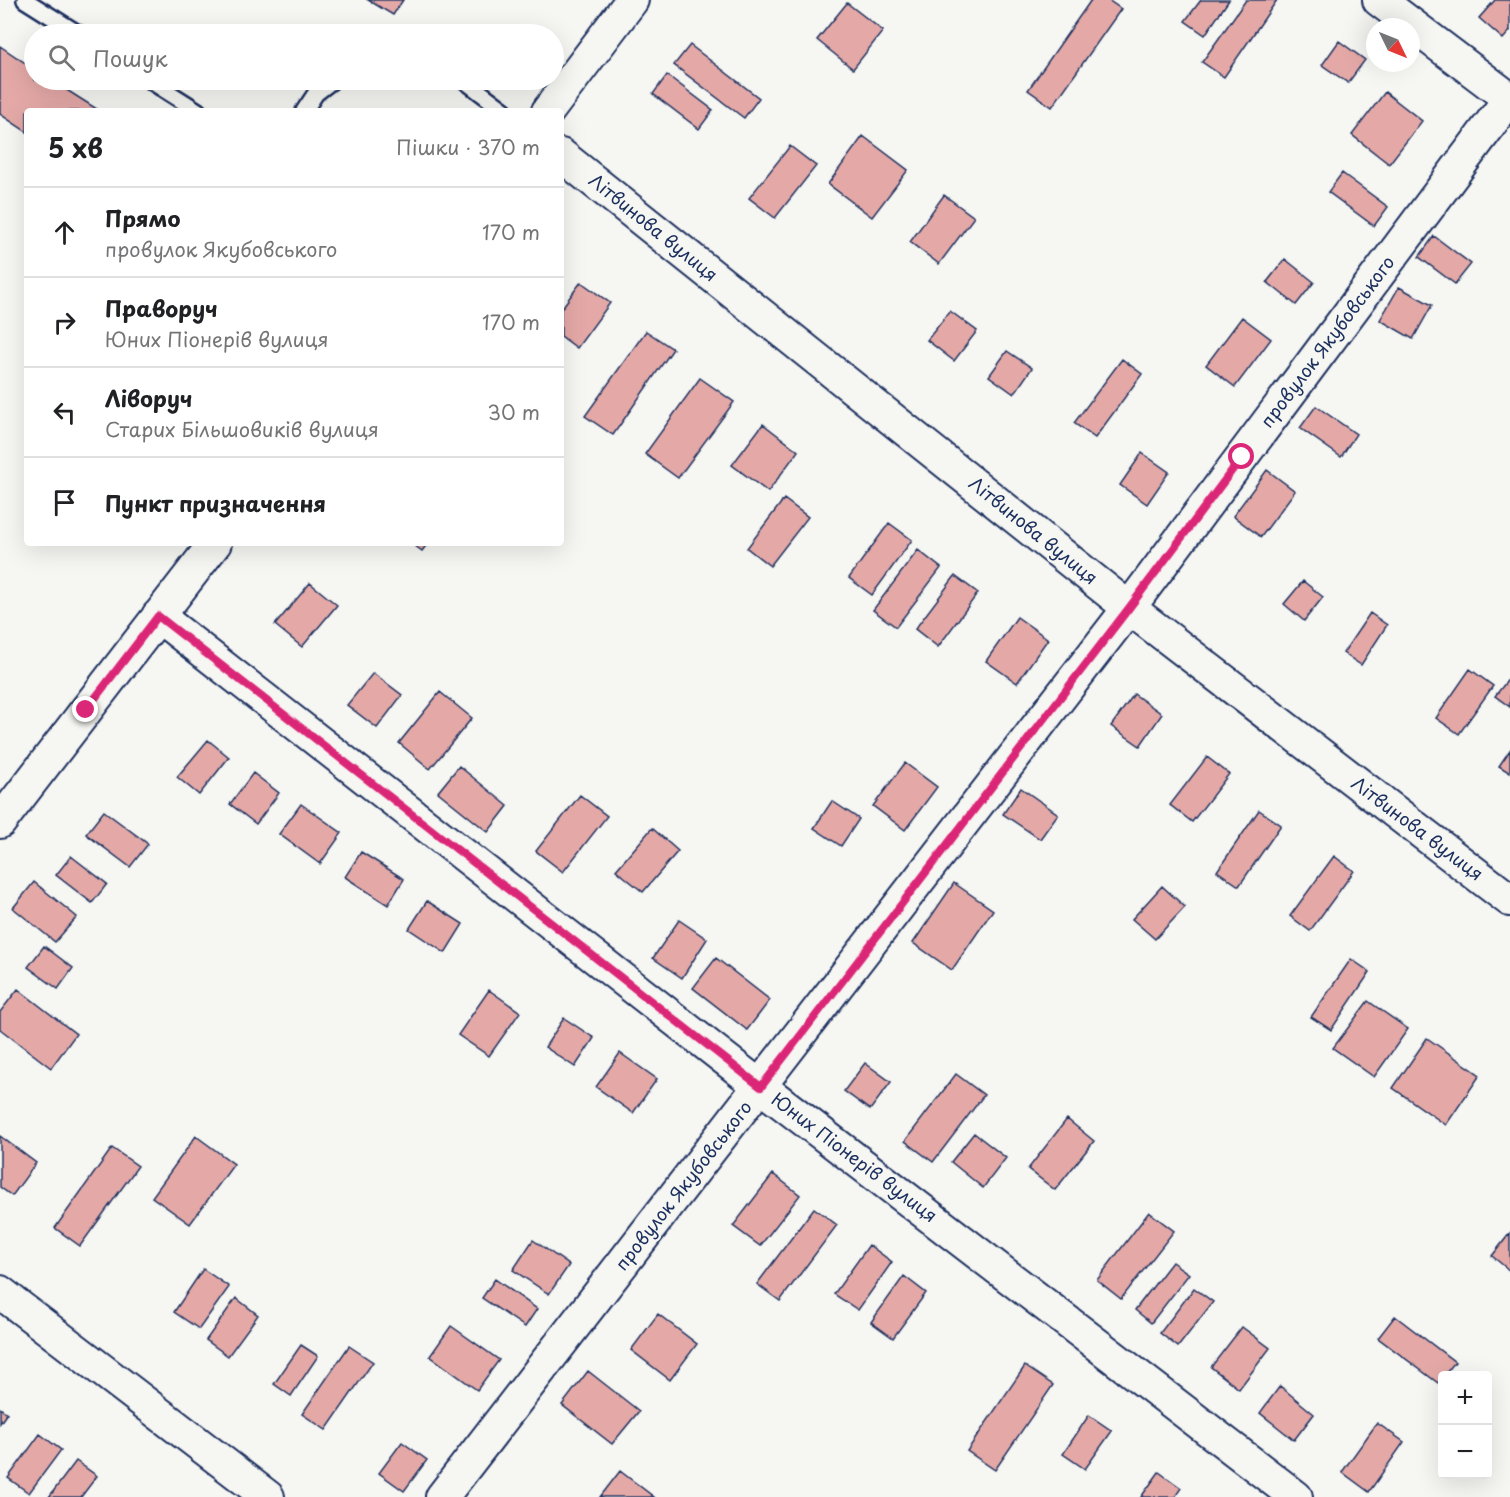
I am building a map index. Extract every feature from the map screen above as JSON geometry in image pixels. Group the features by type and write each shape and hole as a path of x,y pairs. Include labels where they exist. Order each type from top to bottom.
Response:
{"street":[{"path":"564,90 632,0"},
{"path":"1379,0 1510,99"},
{"path":"550,108 564,90"},
{"name":"провулок Якубовського","path":"442,1497 1129,608 1510,99"},
{"name":"Літвинова вулиця","path":"564,157 1129,608 1510,900"},
{"path":"0,822 213,546"},
{"name":"Юних Піонерів вулиця","path":"158,616 761,1087 1296,1497"},
{"path":"0,1292 268,1497"}],"lane":[{"path":"26,0 63,24"},
{"path":"165,90 193,108"},
{"path":"306,108 320,90"},
{"path":"477,90 501,108"}],"building":[{"path":"368,0 403,0 393,15"},
{"path":"1091,0 1108,0 1121,9 1052,107 1028,90"},
{"path":"1201,0 1229,0 1205,35 1185,21"},
{"path":"1246,0 1277,0 1224,77 1202,62"},
{"path":"1495,0 1510,0 1510,31 1503,39 1479,18"},
{"path":"847,3 883,31 853,69 817,40"},
{"path":"1339,41 1365,60 1348,83 1322,65"},
{"path":"690,45 759,98 744,118 674,65"},
{"path":"0,46 24,62 24,90 67,90 95,108 24,108 24,130 0,114"},
{"path":"667,75 713,110 699,129 653,94"},
{"path":"1385,92 1422,121 1389,164 1352,135"},
{"path":"863,136 908,170 872,217 828,184"},
{"path":"790,146 816,166 775,218 749,198"},
{"path":"1342,173 1388,207 1374,226 1328,192"},
{"path":"944,195 974,217 939,264 910,242"},
{"path":"1434,236 1471,264 1455,284 1419,257"},
{"path":"1285,259 1314,282 1296,305 1267,282"},
{"path":"581,282 610,303 577,348 564,338 564,305"},
{"path":"1399,287 1432,305 1413,339 1380,320"},
{"path":"950,311 977,331 954,361 927,340"},
{"path":"1242,317 1271,339 1235,387 1206,365"},
{"path":"646,331 673,349 613,435 585,416"},
{"path":"1007,351 1032,368 1014,394 989,376"},
{"path":"1122,359 1142,374 1095,438 1074,423"},
{"path":"700,378 734,402 678,478 645,454"},
{"path":"1316,406 1356,434 1341,457 1300,428"},
{"path":"763,424 798,451 768,492 732,465"},
{"path":"1142,453 1169,472 1147,504 1120,485"},
{"path":"1267,470 1295,491 1261,537 1233,516"},
{"path":"784,499 808,517 770,566 747,548"},
{"path":"889,523 912,540 872,595 849,578"},
{"path":"415,546 426,546 422,551"},
{"path":"918,550 941,568 896,627 873,610"},
{"path":"955,576 978,593 938,647 915,629"},
{"path":"1303,581 1323,597 1304,621 1284,604"},
{"path":"310,583 337,605 302,647 275,625"},
{"path":"1370,613 1387,625 1361,665 1343,653"},
{"path":"1017,617 1048,639 1017,683 986,661"},
{"path":"1470,669 1493,686 1459,734 1436,718"},
{"path":"373,673 402,695 377,728 347,705"},
{"path":"1510,677 1510,707 1495,696"},
{"path":"440,692 472,718 430,769 399,743"},
{"path":"1134,694 1162,714 1140,746 1111,726"},
{"path":"208,740 229,757 199,795 177,777"},
{"path":"1510,750 1510,773 1499,766"},
{"path":"1207,757 1229,774 1192,822 1170,805"},
{"path":"905,763 937,787 905,830 873,806"},
{"path":"459,766 508,806 488,832 438,792"},
{"path":"253,773 279,793 256,824 230,804"},
{"path":"1021,788 1058,814 1040,839 1003,814"},
{"path":"580,795 607,816 563,872 536,851"},
{"path":"832,801 859,819 841,846 814,828"},
{"path":"301,804 342,833 320,864 279,834"},
{"path":"1259,810 1281,825 1239,886 1217,871"},
{"path":"104,811 148,844 130,867 86,834"},
{"path":"652,828 678,851 643,892 616,870"},
{"path":"361,852 404,879 388,905 345,877"},
{"path":"71,856 107,884 92,903 56,875"},
{"path":"1334,856 1354,871 1310,931 1290,916"},
{"path":"34,882 77,917 55,942 13,908"},
{"path":"954,883 993,910 952,970 913,943"},
{"path":"1162,886 1185,907 1155,939 1132,919"},
{"path":"427,901 463,924 445,953 409,929"},
{"path":"679,920 707,939 682,978 653,958"},
{"path":"44,946 73,968 58,989 28,967"},
{"path":"716,958 770,1000 747,1030 693,988"},
{"path":"1351,959 1370,972 1331,1030 1311,1017"},
{"path":"18,989 76,1034 51,1068 0,1029 0,1012"},
{"path":"489,990 520,1012 489,1056 458,1035"},
{"path":"1368,1001 1408,1029 1374,1077 1333,1048"},
{"path":"564,1018 594,1038 575,1067 545,1047"},
{"path":"1427,1038 1480,1075 1446,1125 1393,1088"},
{"path":"620,1053 657,1079 633,1113 596,1087"},
{"path":"865,1063 891,1082 870,1110 844,1091"},
{"path":"956,1074 984,1095 933,1162 905,1141"},
{"path":"1067,1119 1094,1141 1055,1190 1028,1169"},
{"path":"974,1133 1006,1158 983,1188 951,1162"},
{"path":"0,1136 36,1163 12,1196 0,1187"},
{"path":"196,1136 234,1164 190,1224 152,1197"},
{"path":"112,1148 138,1166 80,1246 55,1228"},
{"path":"773,1174 800,1195 760,1246 733,1226"},
{"path":"814,1208 837,1225 780,1301 757,1284"},
{"path":"1149,1212 1174,1231 1121,1299 1097,1280"},
{"path":"1510,1233 1510,1271 1492,1256"},
{"path":"533,1240 569,1265 549,1294 513,1270"},
{"path":"869,1245 892,1262 858,1310 834,1294"},
{"path":"1172,1262 1189,1274 1151,1323 1135,1310"},
{"path":"203,1269 229,1287 199,1329 174,1312"},
{"path":"904,1276 926,1293 893,1338 871,1322"},
{"path":"495,1279 537,1309 525,1327 482,1298"},
{"path":"1194,1288 1213,1302 1178,1347 1160,1333"},
{"path":"236,1298 258,1315 228,1356 206,1340"},
{"path":"658,1314 697,1344 670,1380 631,1350"},
{"path":"1395,1316 1455,1362 1448,1371 1438,1371 1438,1383 1378,1338"},
{"path":"451,1326 499,1360 477,1390 430,1356"},
{"path":"1242,1327 1270,1348 1239,1389 1211,1367"},
{"path":"301,1345 318,1356 291,1396 274,1384"},
{"path":"349,1346 373,1362 326,1430 302,1414"},
{"path":"1025,1366 1053,1385 995,1470 967,1451"},
{"path":"588,1371 639,1411 612,1444 562,1405"},
{"path":"1280,1386 1314,1414 1294,1440 1260,1413"},
{"path":"0,1408 7,1413 0,1423"},
{"path":"1089,1415 1112,1431 1085,1469 1063,1454"},
{"path":"1377,1423 1404,1442 1369,1492 1342,1472"},
{"path":"40,1434 61,1450 29,1493 8,1478"},
{"path":"402,1442 427,1460 404,1491 379,1473"},
{"path":"76,1461 97,1476 81,1497 49,1497"},
{"path":"620,1471 654,1497 600,1497"},
{"path":"1159,1472 1181,1488 1175,1497 1141,1497"}],"route":[{"path":"86,710 158,616 761,1087 1129,608 1242,457"}]}
